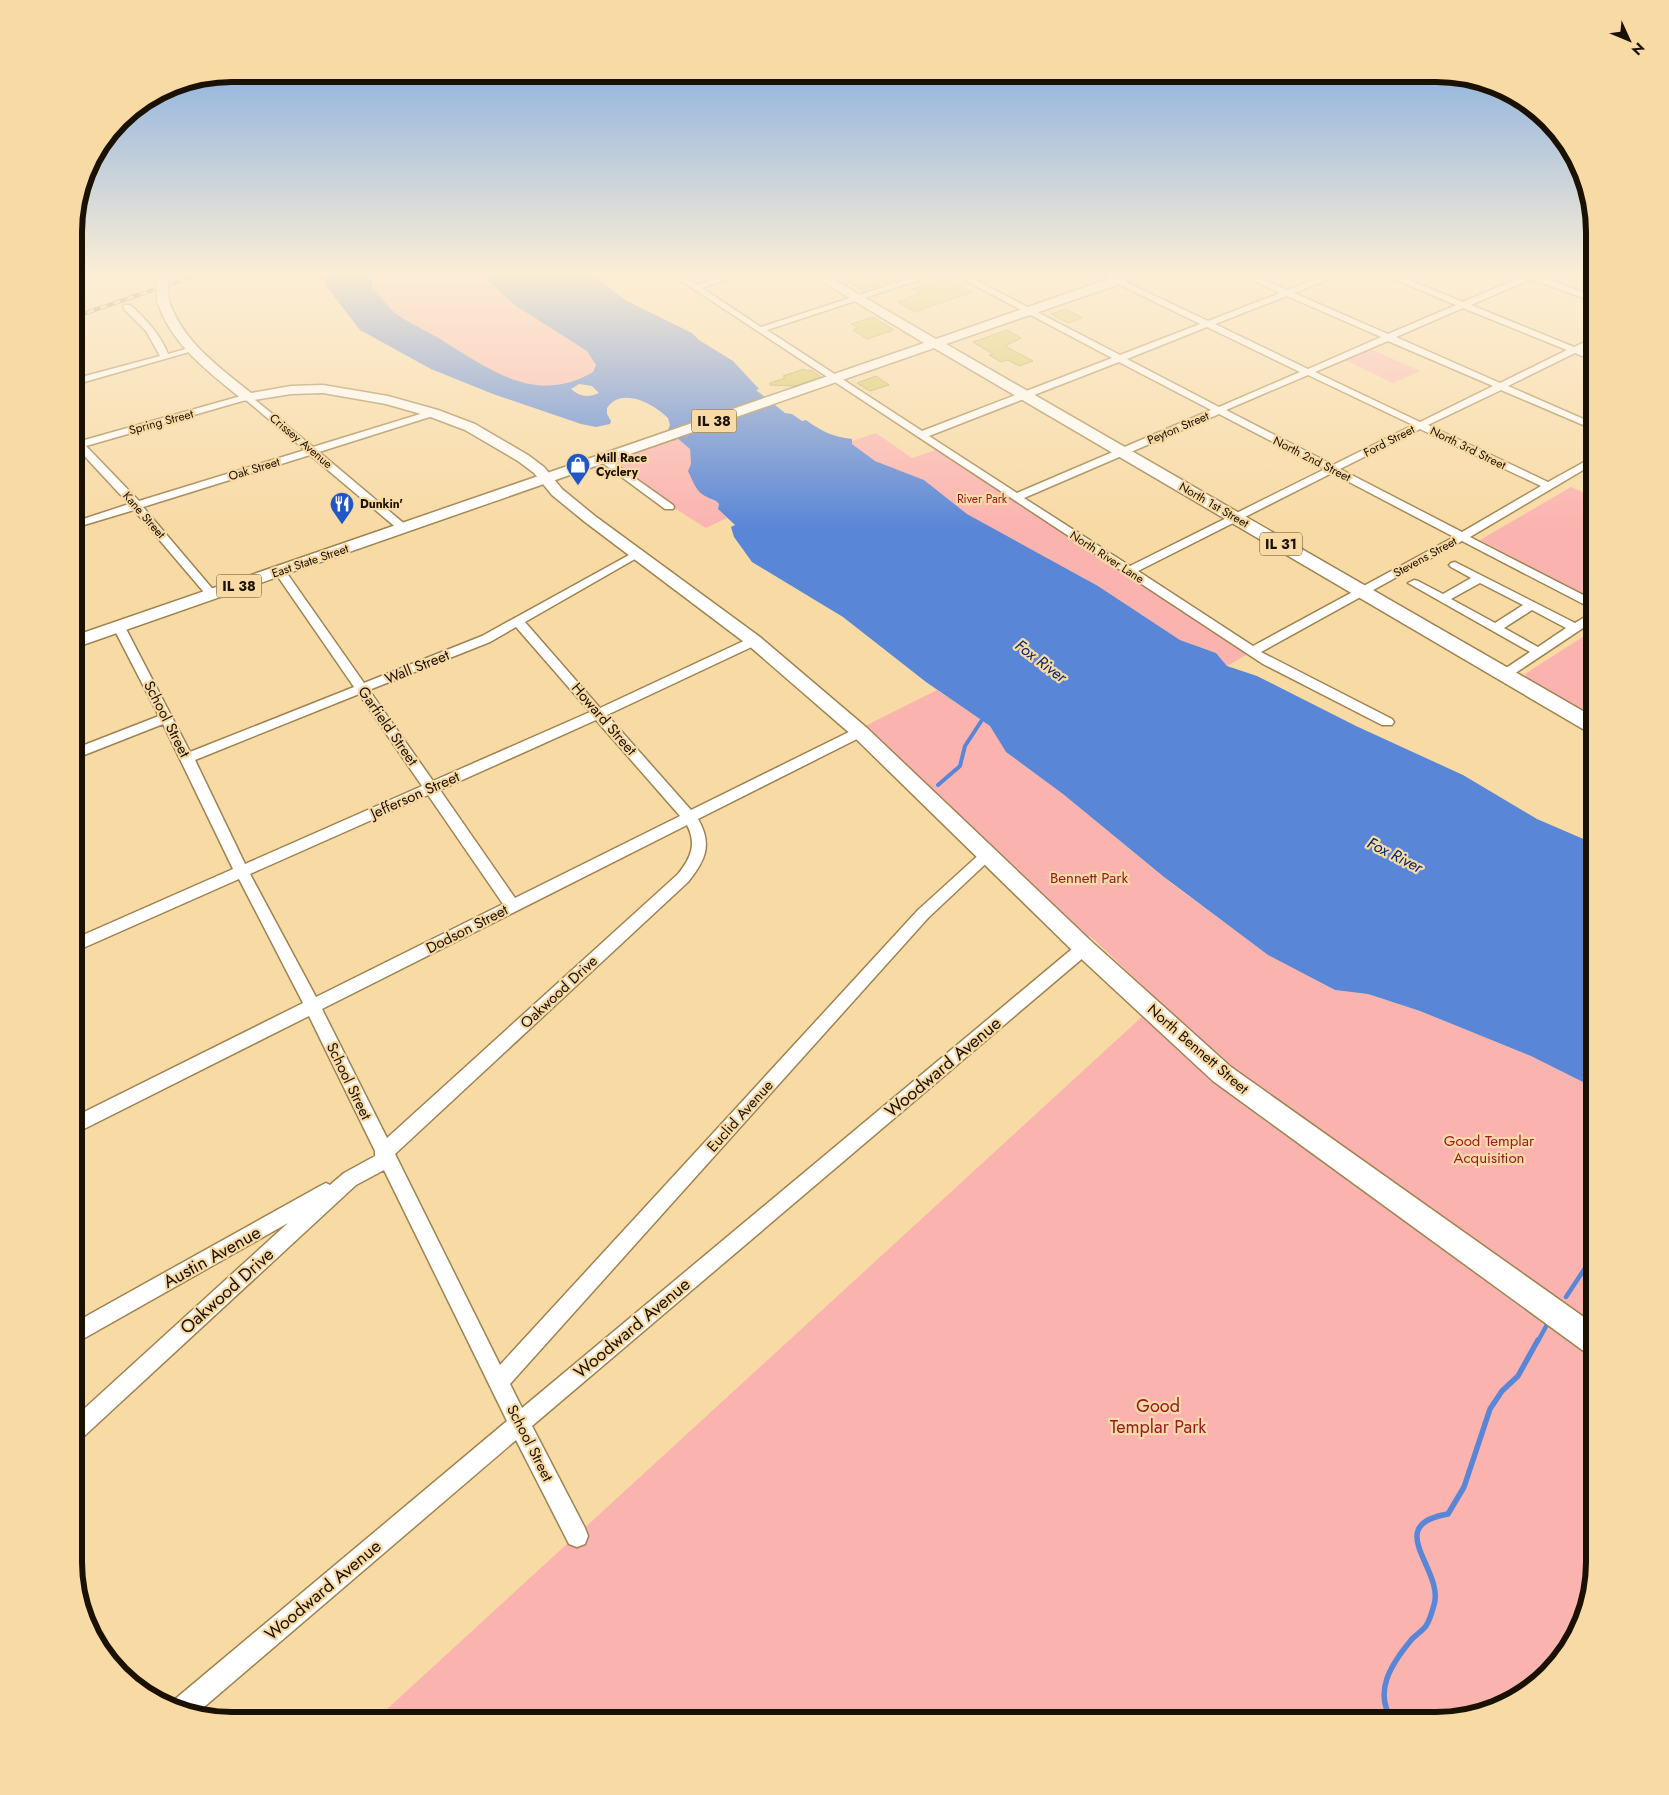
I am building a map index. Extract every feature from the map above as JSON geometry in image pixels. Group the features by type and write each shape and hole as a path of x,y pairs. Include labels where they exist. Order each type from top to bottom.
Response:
{"main road":[{"name":"Crissey Avenue","path":"203,360 248,397"},
{"name":"IL 38","path":"546,479 890,360"},
{"name":"North 1st Street","path":"963,360 1586,722"},
{"path":"212,367 238,382 254,388 300,387 322,389"},
{"path":"248,397 291,390 322,389"},
{"name":"North Bennett Street","path":"322,389 388,400 433,412 495,440 539,470 557,492 590,519 754,641 860,732 1084,948 1222,1074 1586,1336"},
{"name":"East State Street","path":"83,639 546,479"}],"street":[{"path":"83,380 158,360"},
{"name":"North River Lane","path":"805,360 1267,661 1387,722"},
{"path":"922,435 1117,360"},
{"name":"North 2nd Street","path":"1120,360 1586,601"},
{"name":"North 3rd Street","path":"1282,360 1548,486"},
{"name":"Peyton Street","path":"1017,497 1337,360"},
{"path":"1440,360 1586,423"},
{"name":"Ford Street","path":"1130,571 1555,360"},
{"name":"Spring Street","path":"83,441 248,397"},
{"name":"Crissey Avenue","path":"248,397 403,528"},
{"name":"Oak Street","path":"83,522 433,412"},
{"name":"Kane Street","path":"83,450 136,505 212,595"},
{"path":"604,460 669,507"},
{"name":"Stevens Street","path":"1253,651 1462,537 1586,464"},
{"name":"Wall Street","path":"187,758 486,639 638,553"},
{"path":"1455,565 1575,628"},
{"name":"Garfield Street","path":"280,571 513,906"},
{"path":"1443,599 1480,578"},
{"path":"1414,583 1538,652"},
{"path":"1496,628 1532,605"},
{"path":"1504,675 1586,621"},
{"name":"Howard Street","path":"518,622 690,817"},
{"name":"School Street","path":"119,627 187,758 242,872 313,1007 385,1156 577,1536"},
{"name":"Jefferson Street","path":"82,942 600,713 754,641"},
{"path":"83,751 166,718"},
{"name":"Dodson Street","path":"82,1122 860,732"},
{"name":"Oakwood Drive","path":"82,1425 350,1179 385,1156 689,872 700,853 701,839 690,817"},
{"name":"Euclid Avenue","path":"498,1382 916,921 988,855"},
{"name":"Woodward Avenue","path":"188,1706 520,1422 1084,948"},
{"name":"Austin Avenue","path":"82,1329 350,1179"}],"green space":[{"path":"474,360 593,360 596,365 593,372 573,381 554,385 535,385 518,381"},
{"path":"1345,360 1394,360 1420,371 1393,383"},
{"name":"River Park","path":"876,433 912,458 941,448 1253,651 1227,666 1216,653 1180,640 1098,586 967,514 924,480 875,461 852,444 852,441"},
{"path":"676,437 690,449 691,464 706,497 718,502 718,509 727,518 706,528 649,492 612,463"},
{"path":"1571,487 1586,493 1586,595 1480,540"},
{"path":"1586,635 1586,713 1528,680 1525,674"},
{"name":"Good Templar Park","path":"937,690 990,726 1006,752 1063,794 1171,883 1268,955 1335,990 1368,994 1420,1011 1531,1056 1586,1084 1586,1572 1579,1610 1571,1629 1555,1654 1528,1681 1503,1697 1484,1705 1446,1712 384,1712 1160,1002 1090,936 1083,941 863,727"}],"water":[{"name":"Fox River","path":"414,360 475,360 500,374 518,381 535,385 554,385 573,381 593,372 596,365 593,360 731,360 759,389 756,390 785,413 792,414 802,421 806,420 828,433 852,439 852,444 875,461 924,480 967,514 1098,586 1180,640 1216,653 1227,666 1257,676 1356,726 1463,775 1537,819 1586,840 1586,1084 1531,1056 1420,1011 1368,994 1335,990 1268,955 1164,877 1063,794 1006,752 990,726 926,682 843,617 752,562 734,537 731,527 735,525 718,509 719,504 717,502 699,492 688,471 691,464 690,449 668,430 670,425 668,418 655,407 638,400 621,398 607,408 607,414 611,421 610,424 596,427 581,424 493,394 431,369","holes":["579,384 592,386 599,393 584,396 571,389"]}],"building":[{"path":"997,360 1031,360 1033,361 1019,366 1008,360 1001,362"},
{"path":"804,369 807,371 811,370 821,377 795,386 770,385 770,383 785,378 783,376"},
{"path":"876,376 889,385 870,391 857,383"}],"waterway":[{"path":"938,785 960,766 965,746 982,720"},
{"path":"1566,1297 1586,1267"},
{"path":"1538,1341 1549,1321"},
{"path":"1388,1712 1384,1699 1387,1678 1405,1648 1426,1626 1434,1605 1435,1591 1417,1538 1419,1528 1429,1520 1448,1514 1464,1487 1490,1409 1502,1391 1518,1376 1538,1340"}],"place":[{"name":"Mill Race Cyclery","path":"578,486"},
{"name":"Dunkin'","path":"342,525"}],"park label":[{"name":"Bennett Park","path":"1089,878"},
{"name":"Good Templar Acquisition","path":"1489,1150"}]}
